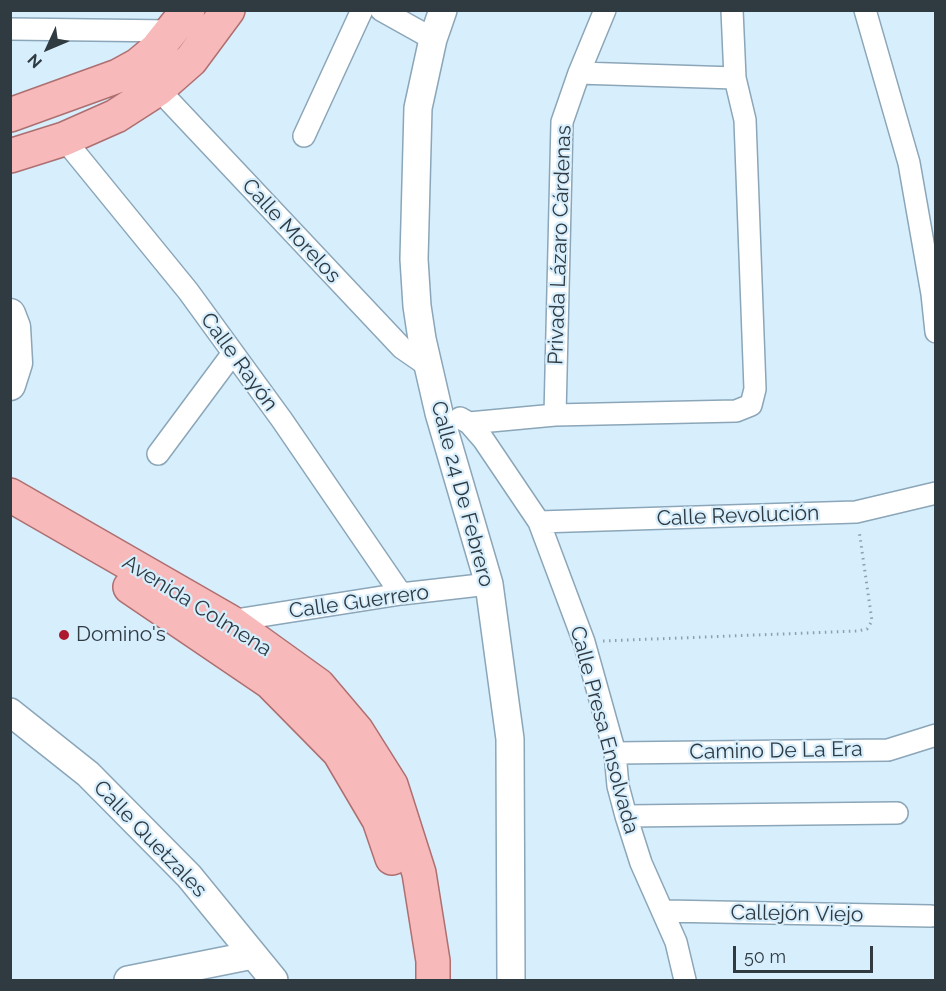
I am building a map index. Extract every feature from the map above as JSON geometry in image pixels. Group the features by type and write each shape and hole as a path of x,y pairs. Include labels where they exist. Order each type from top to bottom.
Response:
{"main road":[{"path":"10,156 64,139 116,116 158,90 191,60 228,10"},
{"path":"10,115 118,76 138,65 156,50 180,21"},
{"path":"10,314 15,327 17,363 10,385"},
{"name":"Avenida Colmena","path":"12,500 230,621 318,686 357,731 391,785 419,873 433,961 433,981"},
{"name":"Avenida Colmena","path":"12,500 136,591 270,682 339,752 379,820 401,886 413,981"}],"street":[{"path":"304,136 362,10"},
{"path":"381,10 433,39"},
{"name":"Calle 24 De Febrero","path":"443,10 433,39 418,108 414,259 417,306 439,413 489,584 510,739 511,981"},
{"name":"Privada Lázaro Cárdenas","path":"555,414 562,122 604,10"},
{"path":"439,413 469,423 555,414 736,411 751,405 755,388 745,120 735,78 732,10"},
{"path":"865,10 909,163 932,294 936,332"},
{"path":"10,29 180,21"},
{"path":"579,73 735,78"},
{"name":"Calle Morelos","path":"158,90 402,348 428,366"},
{"name":"Calle Rayón","path":"64,139 188,291 289,430 401,594"},
{"path":"158,454 233,353"},
{"name":"Calle Presa Ensolvada","path":"469,423 483,439 539,522 584,642 615,753 618,786 626,816 641,863 676,942 685,981"},
{"name":"Calle Revolución","path":"539,522 856,512 936,493"},
{"name":"Calle Guerrero","path":"230,621 401,594 489,584"},
{"name":"Calle Quetzales","path":"10,712 88,774 189,876 274,981"},
{"name":"Camino De La Era","path":"615,753 888,750 936,735"},
{"path":"626,816 897,813"},
{"name":"Callejón Viejo","path":"664,911 931,916"},
{"path":"128,981 253,955"}],"path":[{"path":"584,642 846,632 867,629 872,621 856,512"}],"place":[{"name":"Domino's","path":"64,635"}]}
